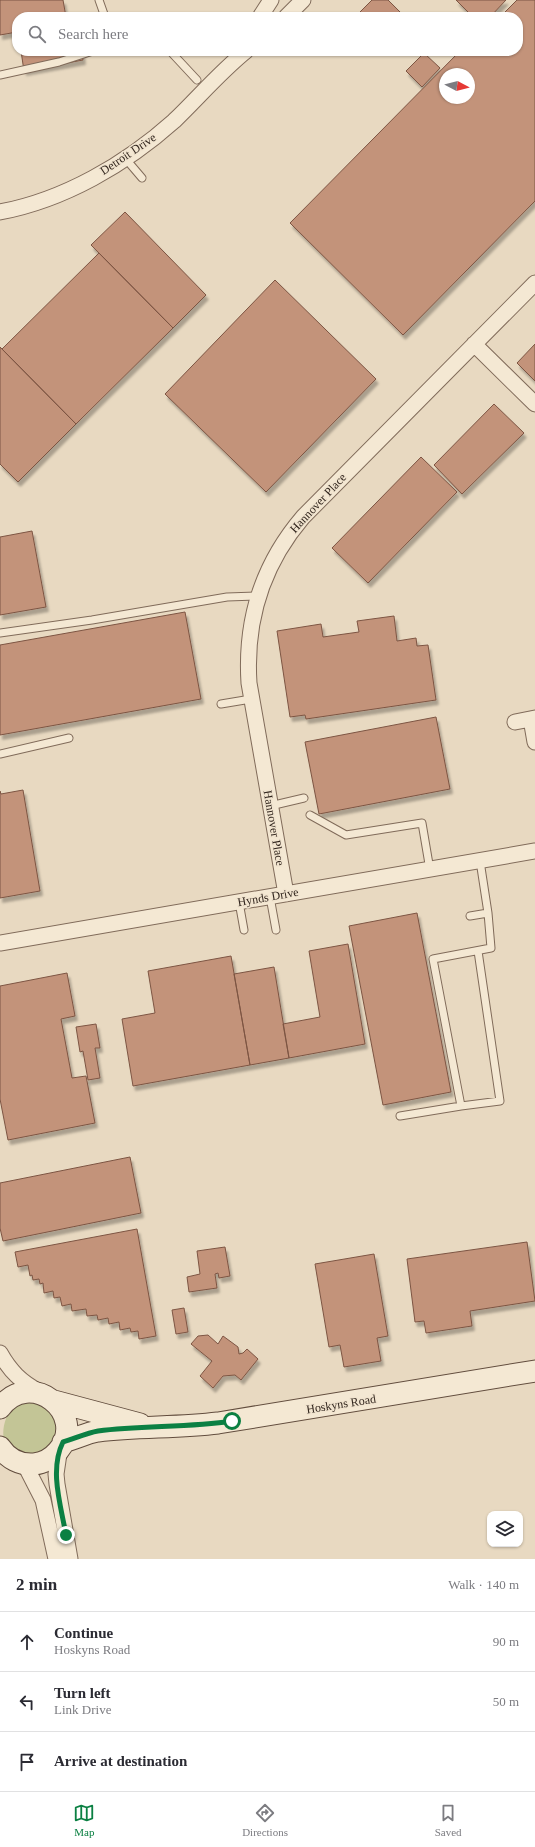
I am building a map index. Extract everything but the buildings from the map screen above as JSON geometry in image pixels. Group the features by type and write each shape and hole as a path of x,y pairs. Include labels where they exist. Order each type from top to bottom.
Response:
{"main road":[{"name":"Hoskyns Road","path":"62,1445 96,1431 146,1426 181,1427 225,1422 535,1371"},
{"name":"Hoskyns Road","path":"0,1408 10,1398 28,1392 146,1426"},
{"path":"0,1466 23,1463 36,1464 45,1461 53,1456 62,1445 66,1432 65,1421 61,1410 48,1397"},
{"path":"0,1447 8,1457 23,1463"}],"street":[{"path":"264,12 272,0"},
{"path":"291,12 303,0"},
{"name":"Detroit Drive","path":"0,212 53,196 92,178 125,158 172,122 237,56"},
{"name":"Hannover Place","path":"286,894 248,678 248,651 258,596 277,553 303,517 535,283"},
{"path":"474,344 535,404"},
{"path":"515,722 533,719 535,742"},
{"name":"Hynds Drive","path":"0,943 535,851"},
{"path":"0,1353 14,1374 24,1384 48,1397"},
{"path":"62,1445 56,1474 70,1559"},
{"path":"23,1463 43,1500 56,1559"}],"lane":[{"path":"99,0 103,12"},
{"path":"0,75 59,62 78,56"},
{"path":"174,56 196,80"},
{"path":"125,158 142,178"},
{"path":"0,633 92,620 227,597 258,596"},
{"path":"221,704 251,699"},
{"path":"0,754 69,738"},
{"path":"270,806 304,798"},
{"path":"310,815 346,835 422,823 430,870"},
{"path":"461,1106 433,959 491,948 488,913 480,861"},
{"path":"270,897 276,930"},
{"path":"239,902 244,930"},
{"path":"470,916 488,913"},
{"path":"400,1116 500,1101 478,951"}],"green space":[{"path":"42,1401 60,1427 50,1451 25,1457 5,1443 3,1432 5,1421 16,1402"}],"route":[{"path":"66,1535 56,1474 60,1447 63,1442 96,1431 146,1426 200,1426 232,1421"}]}
